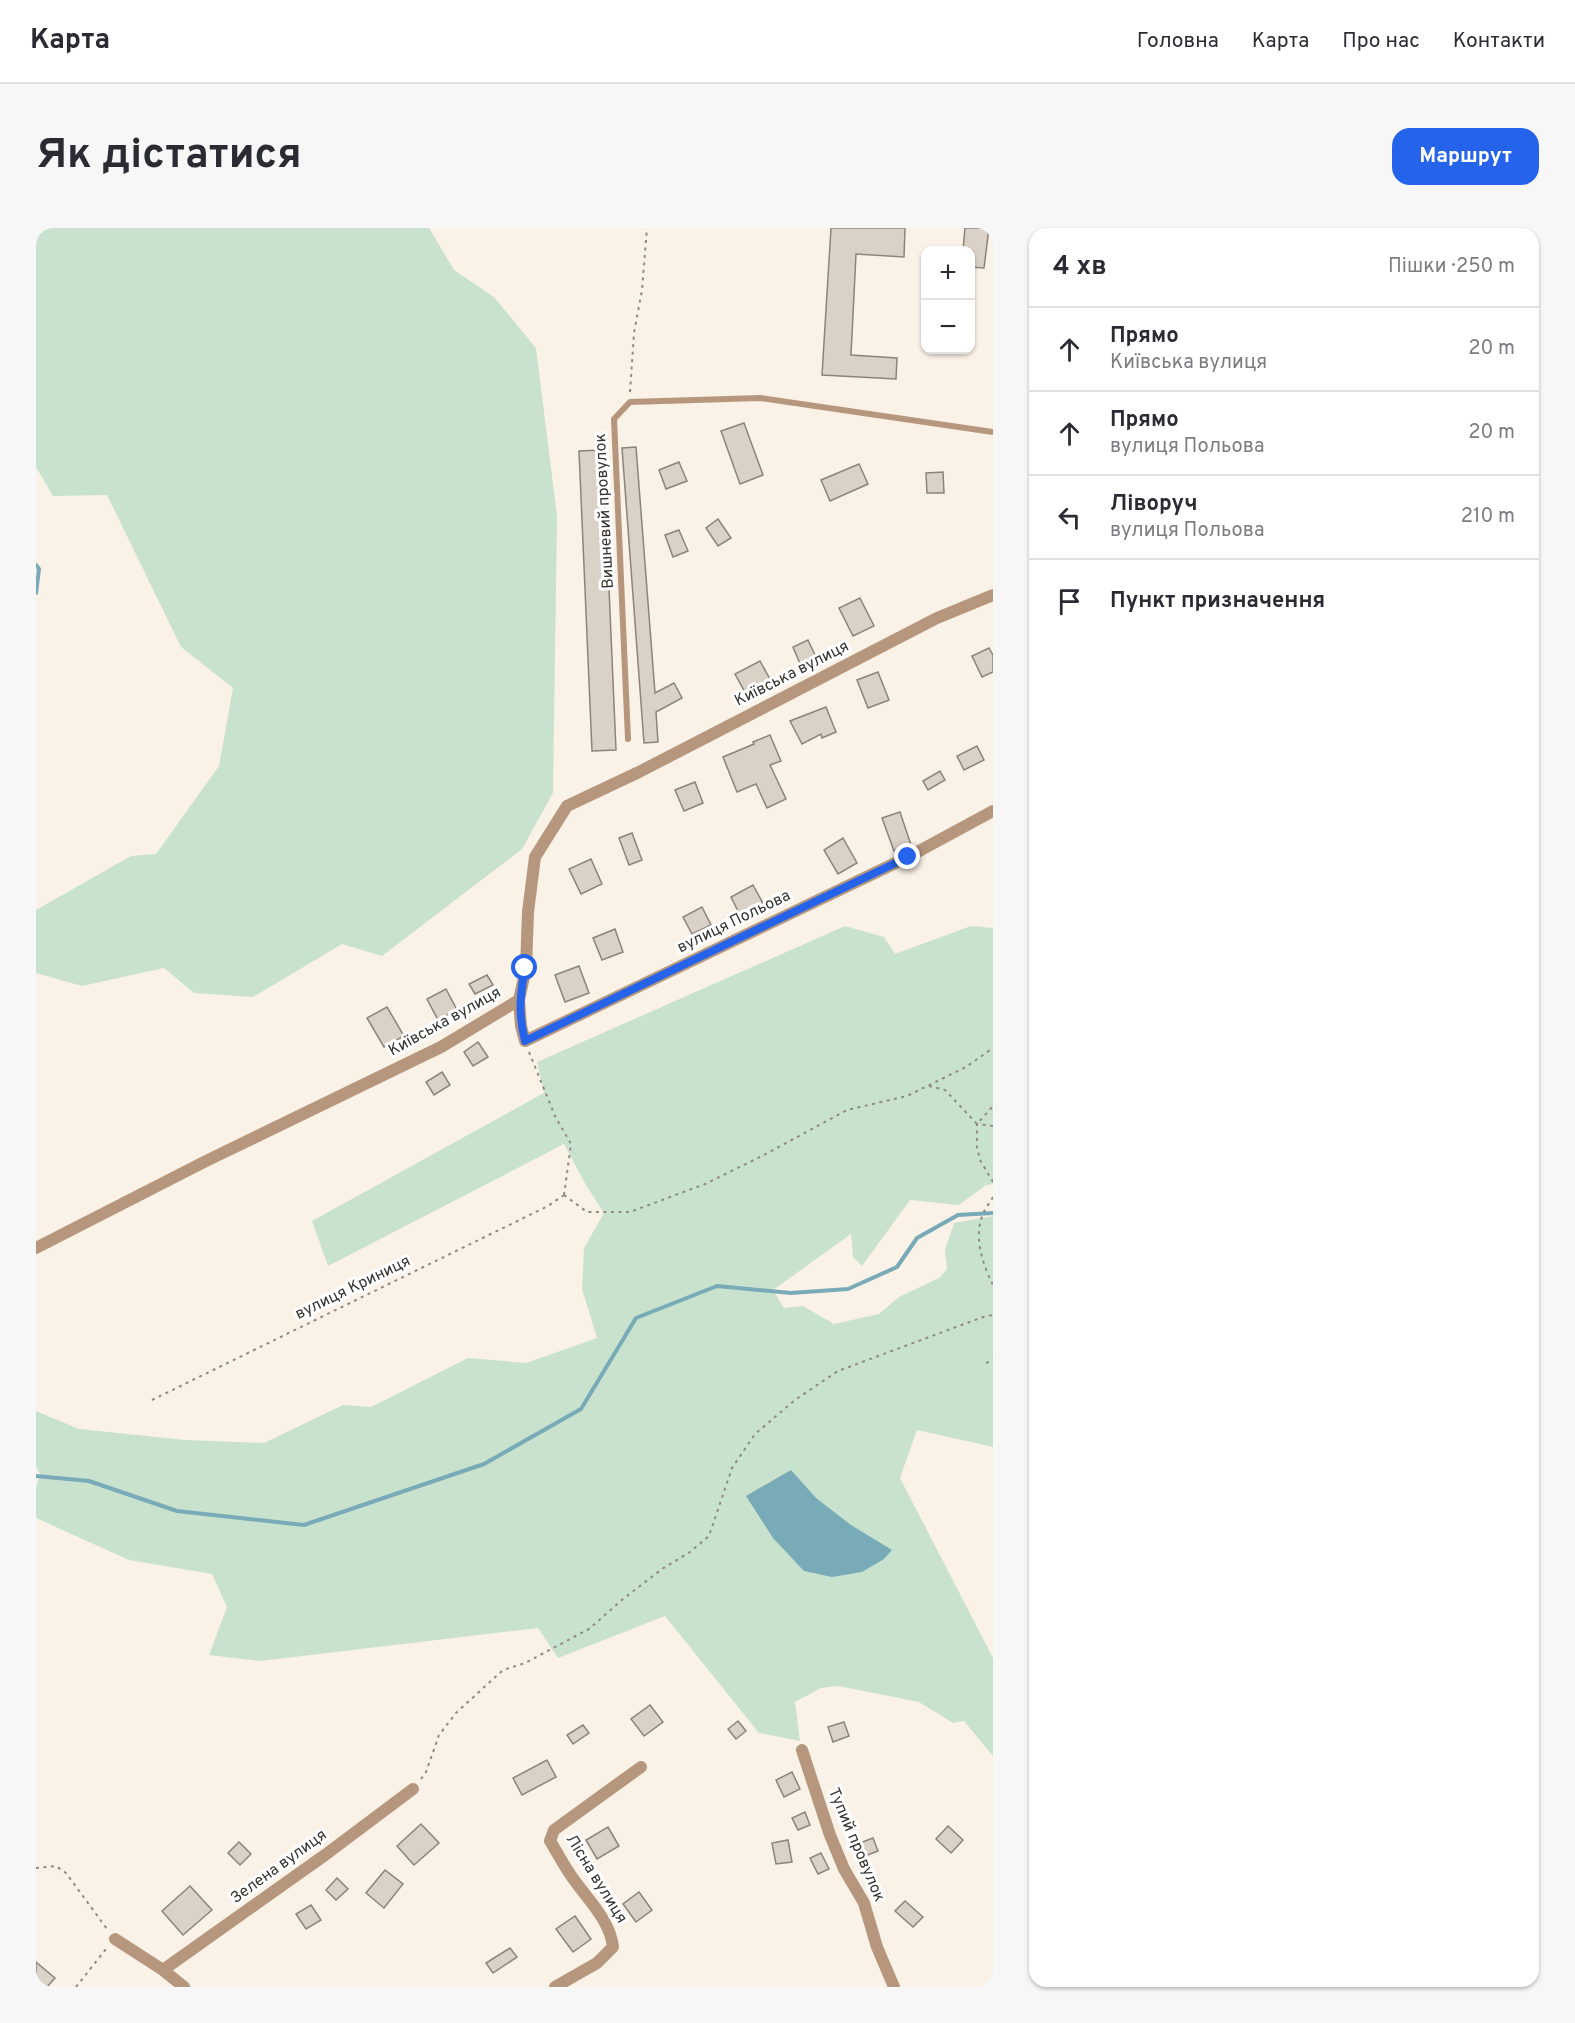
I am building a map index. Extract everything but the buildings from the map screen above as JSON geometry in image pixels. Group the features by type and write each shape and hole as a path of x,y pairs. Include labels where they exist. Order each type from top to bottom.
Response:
{"street":[{"name":"Київська вулиця","path":"36,1248 206,1161 441,1047 519,1000 525,968 528,912 536,857 567,806 937,618 993,595"},
{"name":"вулиця Польова","path":"525,1041 908,857 993,811"},
{"path":"519,1000 525,1041"},
{"name":"Тупий провулок","path":"802,1749 830,1835 844,1869 864,1903 877,1947 894,1987"},
{"name":"Лісна вулиця","path":"555,1987 597,1963 613,1947 612,1935 599,1913 569,1874 550,1841 554,1830 641,1767"},
{"name":"Зелена вулиця","path":"163,1970 316,1862 413,1789"},
{"path":"115,1940 163,1970 184,1987"}],"lane":[{"path":"630,402 760,398 993,432"},
{"name":"Вишневий провулок","path":"628,739 614,419 630,402"}],"path":[{"path":"630,402 634,333 642,290 648,228"},
{"path":"525,1041 555,1116 571,1144 564,1196 587,1212 630,1212 705,1184 847,1110 907,1096 966,1068 993,1048"},
{"path":"928,1086 945,1090 977,1124 993,1126"},
{"path":"993,1106 977,1124 977,1147 980,1160 993,1182"},
{"name":"вулиця Криниця","path":"152,1400 548,1206 564,1196"},
{"path":"993,1197 982,1214 980,1251 993,1285"},
{"path":"413,1789 426,1772 439,1735 456,1713 503,1670 525,1663 589,1629 662,1569 690,1552 710,1536 732,1468 755,1434 795,1400 838,1371 993,1315"},
{"path":"986,1363 993,1360"},
{"path":"36,1868 56,1866 66,1873 115,1940 100,1955 76,1987"}],"green space":[{"path":"36,228 429,228 454,270 494,297 536,348 557,516 553,793 522,849 382,956 342,944 253,997 194,993 164,968 82,986 36,973 36,910 131,856 156,854 219,766 233,688 181,647 107,495 53,496 36,467"},
{"path":"845,926 884,937 895,954 971,926 993,928 993,1184 986,1185 959,1205 910,1200 862,1266 853,1257 851,1234 773,1290 784,1308 803,1306 834,1324 879,1314 899,1297 939,1278 947,1269 945,1250 954,1223 993,1216 993,1447 917,1430 900,1478 993,1658 993,1756 964,1721 953,1723 919,1702 838,1686 821,1688 795,1702 800,1741 759,1733 665,1616 558,1658 538,1628 260,1661 209,1655 227,1607 212,1574 129,1560 36,1518 36,1488 40,1474 36,1466 36,1411 79,1429 185,1440 264,1443 343,1405 371,1407 468,1358 526,1363 597,1338 582,1289 584,1248 604,1213 564,1144 328,1266 312,1221 544,1093 537,1062"}],"water":[{"path":"791,1470 816,1498 851,1525 892,1550 884,1559 862,1572 832,1577 804,1571 773,1538 746,1496"}],"waterway":[{"path":"36,565 39,569 36,593"},
{"path":"36,1476 89,1481 177,1511 304,1525 484,1464 581,1409 636,1318 717,1286 791,1293 848,1289 897,1267 917,1238 958,1215 993,1213"}],"route":[{"path":"525,968 519,1000 525,1041 908,857"}]}
